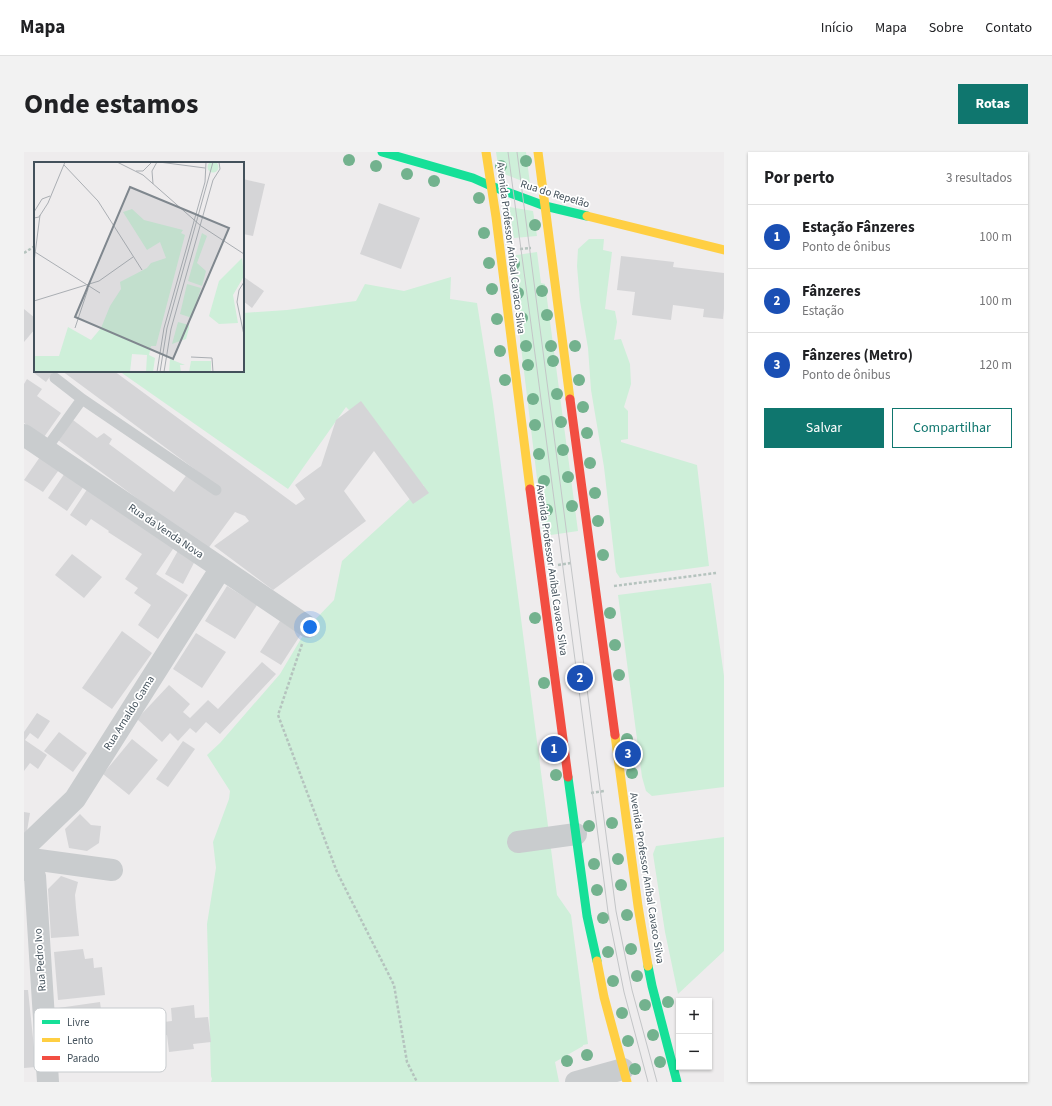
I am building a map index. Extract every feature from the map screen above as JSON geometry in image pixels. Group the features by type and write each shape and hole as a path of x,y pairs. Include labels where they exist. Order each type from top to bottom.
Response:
{"main road":[{"name":"Rua do Repelão","path":"382,152 473,178 545,206 724,250"},
{"name":"Avenida Professor Aníbal Cavaco Silva","path":"486,152 497,225 538,556 587,916 604,997 625,1076"},
{"name":"Avenida Professor Aníbal Cavaco Silva","path":"538,152 638,906 652,986 677,1082"}],"street":[{"name":"Rua da Venda Nova","path":"24,435 308,627"},
{"name":"Rua Arnaldo Gama","path":"24,848 75,799 221,568"},
{"path":"518,842 576,834"},
{"path":"24,858 112,870"},
{"name":"Rua Pedro Ivo","path":"24,866 34,876 43,1008"},
{"name":"Rua Pedro Ivo","path":"47,1072 48,1082"},
{"path":"576,1082 625,1076"}],"lane":[{"path":"55,378 82,399 216,490"},
{"path":"46,449 82,399"}],"path":[{"path":"24,253 34,247"},
{"path":"518,249 534,248"},
{"path":"555,565 574,563"},
{"path":"595,588 716,573"},
{"path":"308,627 278,715 337,872 394,985 407,1062 417,1082"},
{"path":"587,793 609,791"}],"green space":[{"path":"496,152 526,152 530,184 499,172"},
{"path":"503,206 533,211 537,236 514,238 510,213 503,212"},
{"path":"589,239 604,239 603,250 612,252 605,309 615,311 617,322 614,340 621,339 630,364 631,384 624,407 628,411 628,439 621,440 621,442 697,465 709,566 620,578 616,572 604,467 591,390 588,348 580,301 577,266 578,249"},
{"path":"537,252 541,283 545,284 578,531 544,536 510,256"},
{"path":"451,277 450,299 477,303 493,404 557,895 571,915 588,1044 583,1045 555,1062 559,1082 211,1082 207,924 216,868 213,842 229,799 230,791 207,755 220,743 280,674 308,627 334,600 342,561 424,486 346,407 288,489 120,372 244,372 244,313 287,310 356,301 365,284 404,291"},
{"path":"711,583 724,676 724,787 652,796 646,791 642,777 618,595"},
{"path":"724,837 724,951 678,994 665,932 653,854 656,846"}],"building":[{"path":"244,179 265,184 253,236 244,234"},
{"path":"379,203 420,218 401,269 360,254"},
{"path":"621,256 674,262 673,267 724,273 723,319 703,317 704,309 673,305 671,320 632,315 635,292 617,290"},
{"path":"244,277 264,291 252,308 244,302"},
{"path":"24,309 34,317 34,330 24,342"},
{"path":"34,372 53,372 46,382"},
{"path":"63,372 115,372 296,505 305,499 295,485 321,466 336,420 361,401 429,493 413,504 374,451 344,491 366,521 273,590 214,546 249,521 245,516 235,512 207,550 58,440 73,420 97,438 104,433 112,439 109,444 174,492 188,473 208,479"},
{"path":"27,379 42,389 37,396 61,413 44,437 24,423 24,384"},
{"path":"42,454 61,467 43,492 24,480"},
{"path":"67,470 86,483 67,511 48,498"},
{"path":"90,485 177,543 156,574 188,595 158,639 138,625 151,605 134,593 138,588 125,579 142,554 91,519 86,526 70,515"},
{"path":"180,547 197,557 183,584 165,574"},
{"path":"72,554 102,577 84,598 55,575"},
{"path":"227,586 257,605 235,639 205,621"},
{"path":"280,621 301,634 281,665 260,652"},
{"path":"122,631 152,653 112,709 82,688"},
{"path":"196,633 226,652 202,688 173,669"},
{"path":"262,662 276,674 220,734 206,722 196,733 190,728 178,741 170,733 162,742 137,719 169,685 190,704 183,712 190,718 208,700 218,709"},
{"path":"37,713 50,721 38,739 30,733 25,740 47,755 38,769 30,763 24,771 24,732"},
{"path":"59,732 87,753 73,772 44,751"},
{"path":"132,739 158,760 129,795 103,774"},
{"path":"183,741 195,749 168,787 156,779"},
{"path":"24,812 30,813 26,837 24,837"},
{"path":"80,814 91,825 101,826 99,843 87,851 69,848 65,829"},
{"path":"61,876 78,882 75,895 79,936 51,938 48,889"},
{"path":"83,949 85,959 93,958 94,968 102,967 105,995 58,1000 54,952"},
{"path":"24,990 28,990 34,1048 34,1067 24,1068"},
{"path":"100,1002 101,1008 58,1008"},
{"path":"194,1005 195,1018 208,1017 211,1042 193,1044 194,1049 169,1052 166,1035 166,1022 172,1021 171,1008"}],"tram line":[{"path":"508,152 608,912 624,992 648,1082"},
{"path":"517,152 616,911 632,990 657,1082"}],"traffic: fast":[{"path":"382,152 473,178 545,206 587,216"},
{"path":"568,777 587,916 597,961"},
{"path":"648,966 677,1082"}],"traffic: slow":[{"path":"486,152 496,217 530,489"},
{"path":"538,152 570,399"},
{"path":"587,216 724,250"},
{"path":"615,735 638,906 648,966"},
{"path":"597,961 604,997 627,1082"}],"traffic: jam":[{"path":"570,399 615,735"},
{"path":"530,489 568,777"}],"place":[{"name":"Fânzeres","path":"580,678"},
{"name":"Estação Fânzeres","path":"554,749"},
{"name":"Fânzeres (Metro)","path":"628,754"}]}
